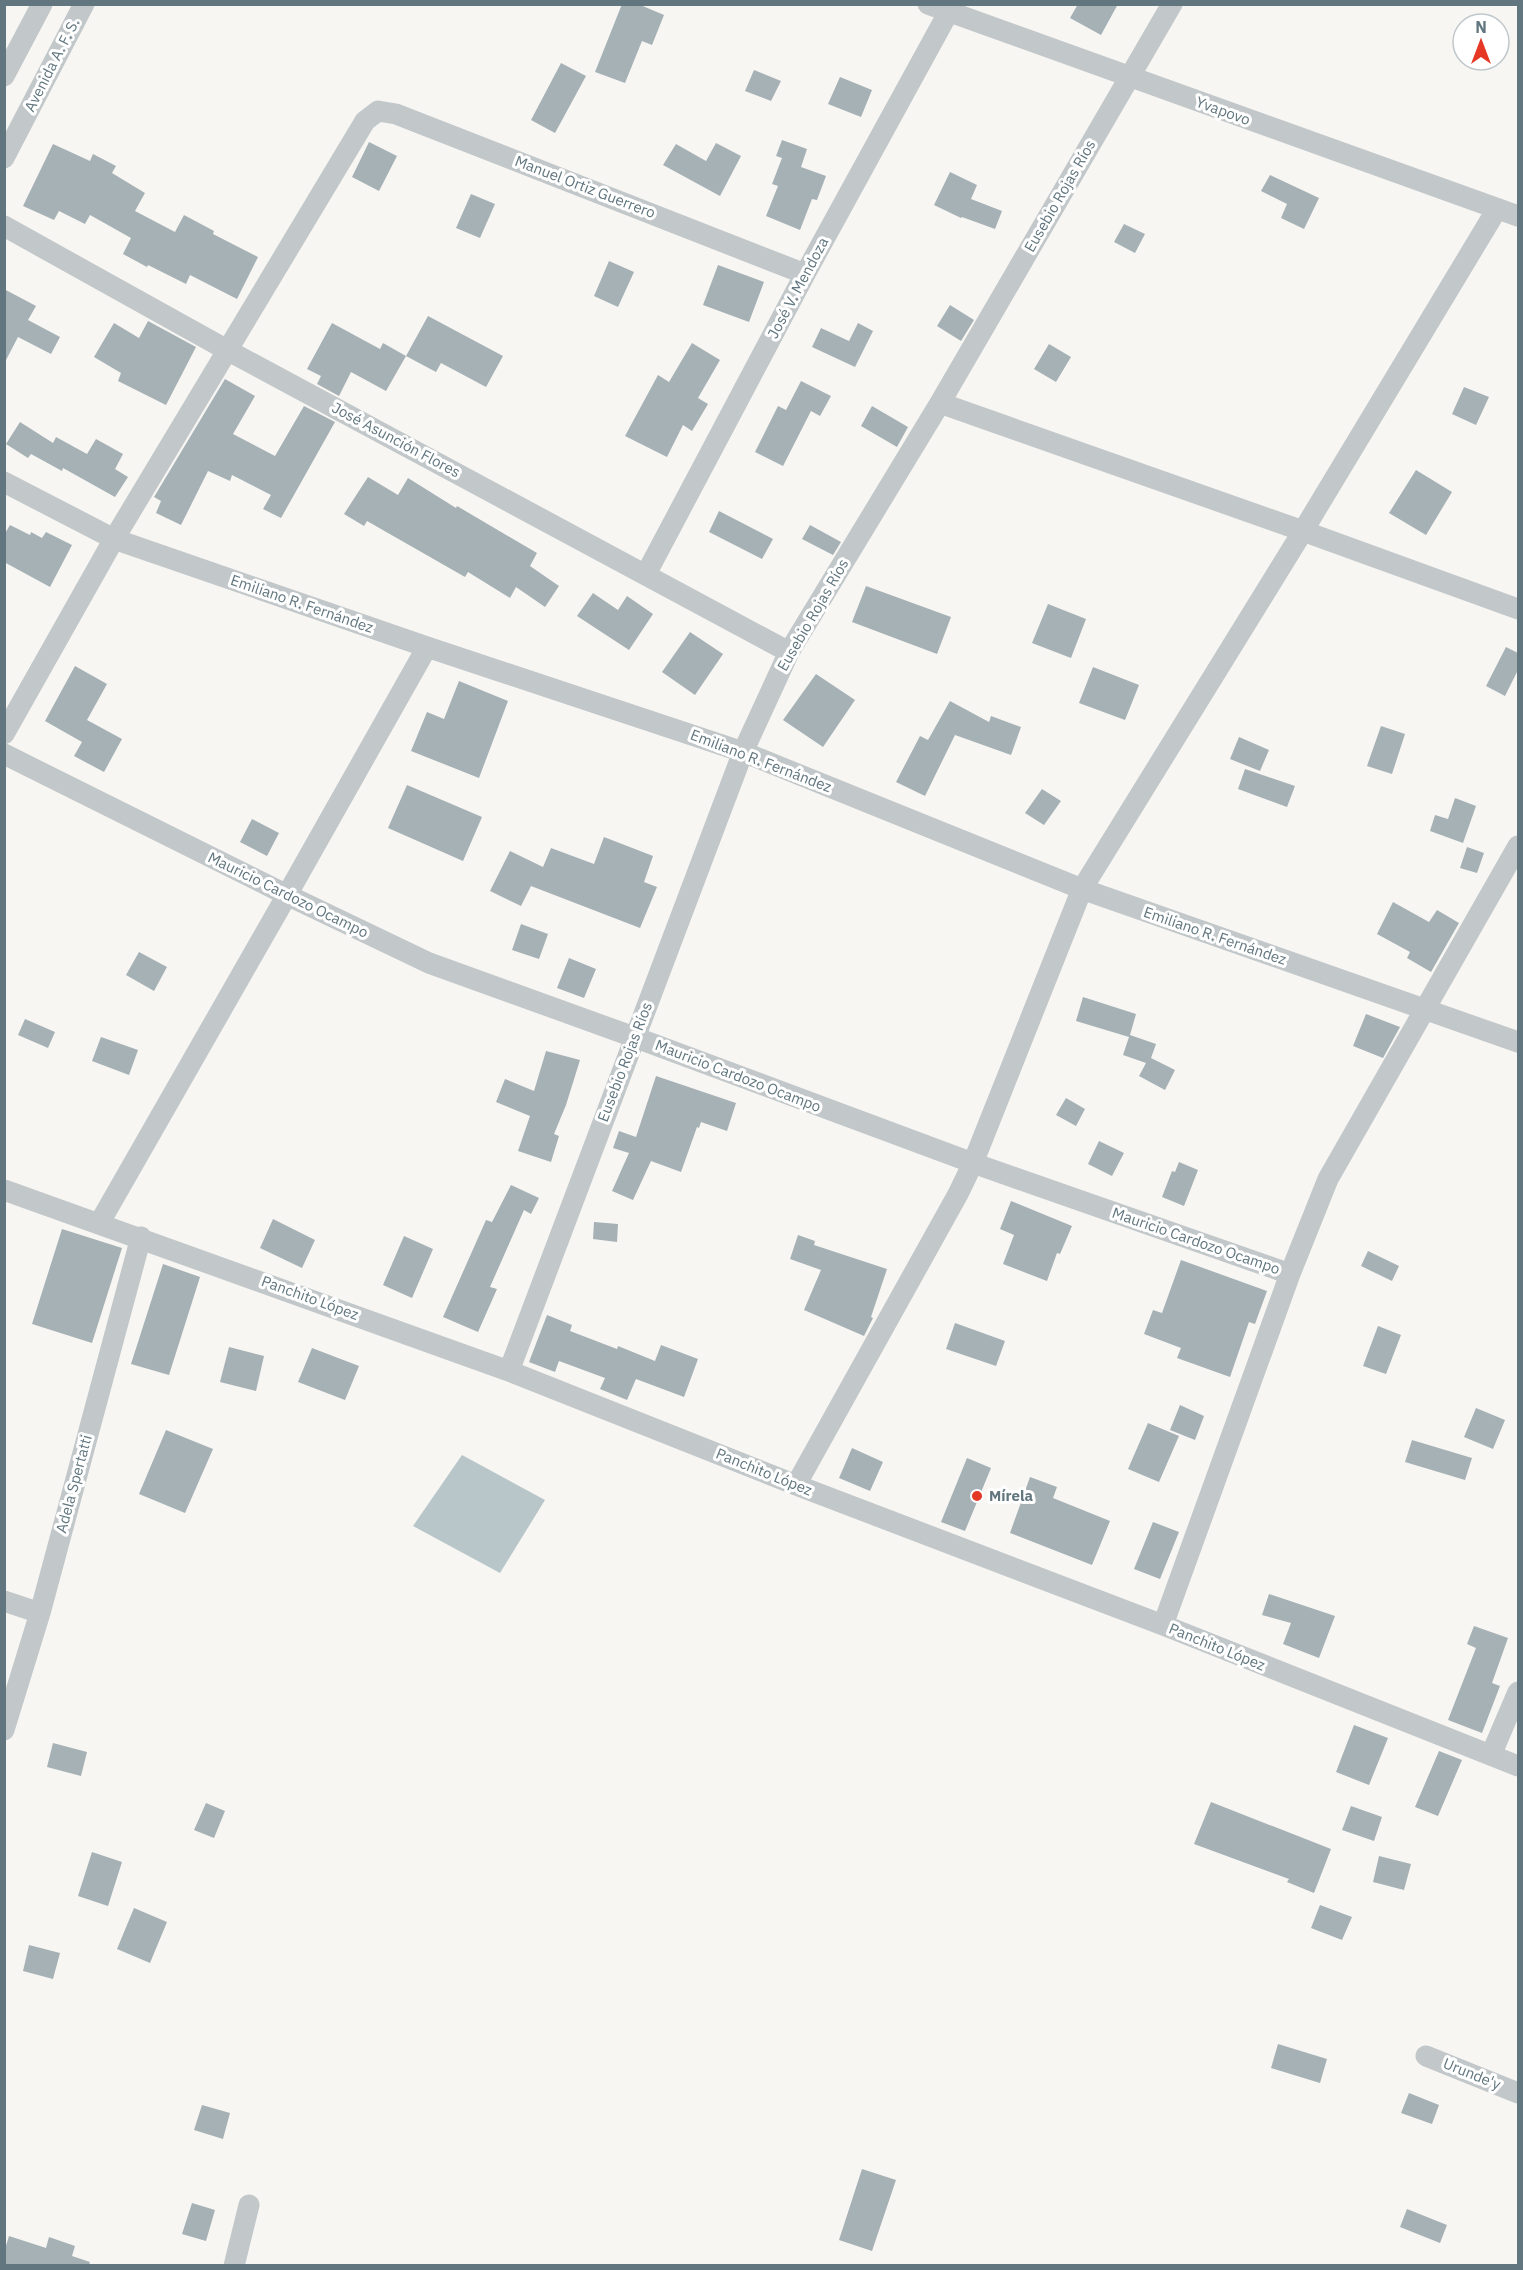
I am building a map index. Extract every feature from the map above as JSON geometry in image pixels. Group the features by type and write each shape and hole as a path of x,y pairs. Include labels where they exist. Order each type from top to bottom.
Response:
{"street":[{"path":"4,76 42,4"},
{"name":"Avenida A. F. S.","path":"4,158 84,4"},
{"name":"Yvapovo","path":"928,4 951,8 1129,77 1518,216"},
{"name":"Eusebio Rojas Ríos","path":"509,1371 743,752 789,652 940,403 1172,4"},
{"name":"José V. Mendoza","path":"646,574 805,274 951,8"},
{"name":"Manuel Ortiz Guerrero","path":"227,350 365,122 378,111 396,114 805,274"},
{"path":"796,1485 973,1163 1082,889 1303,531 1497,208"},
{"name":"José Asunción Flores","path":"4,226 227,350 789,652"},
{"path":"4,734 114,539 227,350"},
{"path":"940,403 1518,609"},
{"name":"Emiliano R. Fernández","path":"4,482 114,539 427,647 743,752 1082,889 1518,1042"},
{"path":"100,1222 427,647"},
{"name":"Mauricio Cardozo Ocampo","path":"4,754 287,896 429,963 973,1163 1290,1274"},
{"path":"1163,1625 1290,1274 1328,1179 1518,846"},
{"name":"Panchito López","path":"4,1190 100,1222 509,1371 796,1485 1163,1625 1518,1766"},
{"name":"Adela Spertatti","path":"4,1730 40,1613 141,1237"},
{"path":"4,1601 40,1613"},
{"path":"1491,1755 1518,1692"},
{"name":"Urunde'y","path":"1426,2056 1518,2093"},
{"path":"234,2265 249,2205"}],"shaded area":[{"path":"462,1455 545,1500 500,1573 413,1526"}],"building":[{"path":"622,4 638,4 664,15 652,45 642,41 625,83 595,72"},
{"path":"1078,4 1118,4 1101,35 1070,18"},
{"path":"561,63 586,76 555,133 531,120"},
{"path":"754,70 781,81 771,101 745,91"},
{"path":"840,77 872,90 861,117 828,104"},
{"path":"782,140 807,149 801,167 826,176 817,200 812,199 800,230 766,216 778,186 772,184 782,158 776,156"},
{"path":"369,142 397,156 379,191 352,177"},
{"path":"716,143 741,156 720,196 663,165 676,144 706,161"},
{"path":"53,144 90,161 93,154 116,166 112,173 145,193 135,211 175,232 184,215 214,231 213,234 258,257 237,299 190,275 186,284 123,254 131,238 90,215 85,224 59,211 54,220 23,206"},
{"path":"950,172 977,185 971,199 1002,211 995,229 961,218 934,205"},
{"path":"1270,175 1319,198 1304,229 1281,218 1287,204 1261,191"},
{"path":"471,194 495,204 480,238 456,228"},
{"path":"1124,224 1145,234 1135,253 1114,242"},
{"path":"609,261 634,272 618,307 594,296"},
{"path":"718,265 764,282 749,322 703,305"},
{"path":"4,289 36,306 28,320 60,337 51,354 18,337 4,364"},
{"path":"950,305 974,320 961,341 937,326"},
{"path":"428,316 503,356 486,387 441,363 436,372 406,356"},
{"path":"148,321 196,347 166,405 118,381 121,373 94,357 114,323 139,338"},
{"path":"332,323 380,349 383,343 406,356 386,391 351,372 339,396 317,384 321,376 307,369"},
{"path":"858,323 873,331 855,367 812,347 821,328 849,341"},
{"path":"692,343 720,360 698,398 708,404 692,431 683,425 667,457 625,436 658,375 669,382"},
{"path":"1049,344 1071,357 1056,382 1034,369"},
{"path":"225,379 255,396 233,434 275,456 304,406 335,422 281,518 263,509 271,495 232,475 230,481 208,471 181,525 156,513 161,501 154,497"},
{"path":"801,381 831,396 820,416 811,411 783,466 755,452 778,406 786,410"},
{"path":"1464,387 1489,397 1476,425 1452,414"},
{"path":"872,406 908,427 897,447 861,426"},
{"path":"20,422 53,443 56,437 87,454 96,439 123,454 115,469 128,477 115,497 63,468 62,471 31,454 28,458 6,444"},
{"path":"1416,470 1452,492 1426,535 1389,513"},
{"path":"368,477 398,495 408,478 456,508 457,506 537,553 530,566 559,586 545,607 516,587 510,598 468,572 465,577 367,521 364,526 344,514"},
{"path":"719,511 773,539 762,559 709,532"},
{"path":"10,525 42,538 46,532 72,545 50,587 4,562 4,535"},
{"path":"810,525 841,542 833,555 802,539"},
{"path":"866,586 951,617 937,654 852,622"},
{"path":"593,593 618,610 627,596 653,614 629,650 577,616"},
{"path":"1048,604 1086,619 1071,658 1032,643"},
{"path":"690,632 723,654 695,695 662,672"},
{"path":"1506,647 1518,653 1518,670 1505,696 1486,686"},
{"path":"75,666 107,684 87,720 122,739 104,772 74,756 82,742 45,721"},
{"path":"1093,667 1139,685 1125,720 1079,703"},
{"path":"816,674 855,700 823,747 783,720"},
{"path":"459,681 508,701 479,778 411,751 427,712 444,719"},
{"path":"950,701 989,722 991,716 1021,727 1011,755 955,735 925,796 896,782 920,736 928,740"},
{"path":"1381,726 1405,734 1392,774 1367,766"},
{"path":"1239,737 1269,750 1260,771 1230,759"},
{"path":"1245,769 1295,786 1287,807 1238,789"},
{"path":"407,785 482,817 463,861 388,828"},
{"path":"1042,789 1061,801 1044,825 1025,813"},
{"path":"1455,798 1476,806 1463,843 1430,831 1435,815 1448,819"},
{"path":"252,819 279,833 267,856 240,842"},
{"path":"604,837 653,856 644,882 657,887 640,928 531,886 521,906 490,891 510,851 543,867 551,848 594,864"},
{"path":"1467,847 1484,853 1477,873 1460,868"},
{"path":"1393,902 1429,922 1437,910 1459,923 1431,972 1407,958 1410,952 1377,934"},
{"path":"521,924 548,934 539,959 512,950"},
{"path":"139,952 167,967 154,991 126,975"},
{"path":"569,958 596,969 584,998 557,988"},
{"path":"1083,997 1136,1014 1130,1035 1156,1044 1151,1058 1175,1070 1165,1090 1139,1076 1146,1063 1123,1055 1129,1037 1076,1021"},
{"path":"1366,1014 1400,1027 1383,1058 1353,1046"},
{"path":"25,1019 55,1032 48,1048 18,1035"},
{"path":"101,1037 138,1050 129,1075 92,1061"},
{"path":"546,1051 580,1060 554,1134 559,1136 551,1162 518,1151 530,1116 496,1102 505,1079 534,1091"},
{"path":"656,1076 736,1103 727,1131 701,1122 699,1128 697,1127 681,1172 651,1161 633,1200 612,1191 629,1153 613,1148 619,1131 636,1137"},
{"path":"1066,1098 1085,1109 1076,1126 1056,1115"},
{"path":"1099,1141 1124,1153 1112,1176 1088,1164"},
{"path":"1179,1162 1198,1170 1184,1206 1162,1197 1172,1171 1175,1172"},
{"path":"511,1185 539,1198 531,1214 524,1210 490,1287 497,1289 478,1332 443,1317 486,1220 492,1222"},
{"path":"1011,1201 1072,1226 1060,1254 1057,1253 1047,1281 1003,1264 1014,1235 1000,1229"},
{"path":"273,1219 315,1240 302,1268 260,1248"},
{"path":"594,1222 618,1224 617,1242 593,1239"},
{"path":"62,1229 122,1248 92,1343 32,1324"},
{"path":"798,1235 815,1241 814,1245 887,1269 871,1317 873,1318 864,1336 804,1310 821,1270 790,1259"},
{"path":"404,1236 433,1249 412,1298 383,1285"},
{"path":"1368,1251 1399,1266 1392,1281 1361,1266"},
{"path":"1181,1260 1267,1291 1255,1324 1249,1322 1230,1377 1177,1358 1181,1348 1144,1334 1153,1310 1162,1313"},
{"path":"163,1264 200,1277 169,1375 131,1364"},
{"path":"547,1315 572,1325 570,1331 617,1349 618,1346 655,1361 661,1345 698,1359 684,1397 636,1379 627,1400 600,1389 605,1378 559,1361 555,1372 529,1362"},
{"path":"955,1323 1005,1341 996,1366 946,1349"},
{"path":"1378,1326 1401,1335 1386,1374 1363,1366"},
{"path":"229,1347 264,1356 256,1391 220,1382"},
{"path":"312,1348 359,1366 345,1400 298,1382"},
{"path":"1180,1405 1204,1416 1195,1440 1170,1430"},
{"path":"1476,1408 1505,1420 1493,1449 1464,1437"},
{"path":"1148,1423 1179,1436 1159,1482 1128,1469"},
{"path":"166,1430 213,1449 185,1513 139,1494"},
{"path":"1412,1440 1472,1458 1465,1480 1405,1462"},
{"path":"852,1448 883,1462 870,1491 839,1478"},
{"path":"967,1458 991,1468 965,1531 941,1522"},
{"path":"1030,1477 1057,1487 1053,1498 1110,1521 1092,1565 1010,1533"},
{"path":"1153,1522 1179,1532 1160,1579 1134,1569"},
{"path":"1269,1594 1335,1616 1319,1658 1283,1644 1291,1623 1262,1615"},
{"path":"1474,1626 1508,1638 1492,1683 1500,1686 1482,1733 1448,1720 1476,1648 1467,1644"},
{"path":"1354,1725 1388,1738 1369,1785 1336,1772"},
{"path":"53,1743 87,1752 81,1776 47,1767"},
{"path":"1439,1751 1462,1760 1438,1816 1415,1807"},
{"path":"1211,1802 1331,1849 1314,1893 1287,1882 1289,1879 1194,1844"},
{"path":"206,1803 225,1811 214,1838 194,1830"},
{"path":"1351,1806 1382,1817 1374,1841 1342,1830"},
{"path":"92,1852 122,1862 108,1906 78,1896"},
{"path":"1379,1856 1411,1864 1404,1890 1373,1882"},
{"path":"1320,1905 1352,1917 1342,1940 1311,1928"},
{"path":"134,1908 167,1922 150,1963 117,1949"},
{"path":"29,1945 60,1953 53,1979 23,1971"},
{"path":"1278,2044 1327,2059 1320,2083 1271,2068"},
{"path":"1409,2093 1439,2105 1432,2124 1401,2113"},
{"path":"202,2105 230,2113 223,2139 194,2130"},
{"path":"862,2169 896,2180 872,2251 839,2240"},
{"path":"192,2203 215,2210 206,2241 182,2234"},
{"path":"1407,2209 1447,2225 1440,2243 1400,2227"},
{"path":"9,2236 46,2248 49,2237 75,2246 72,2256 90,2262 89,2265 4,2265 4,2252"}],"place":[{"name":"Mírela","path":"977,1496"}]}
